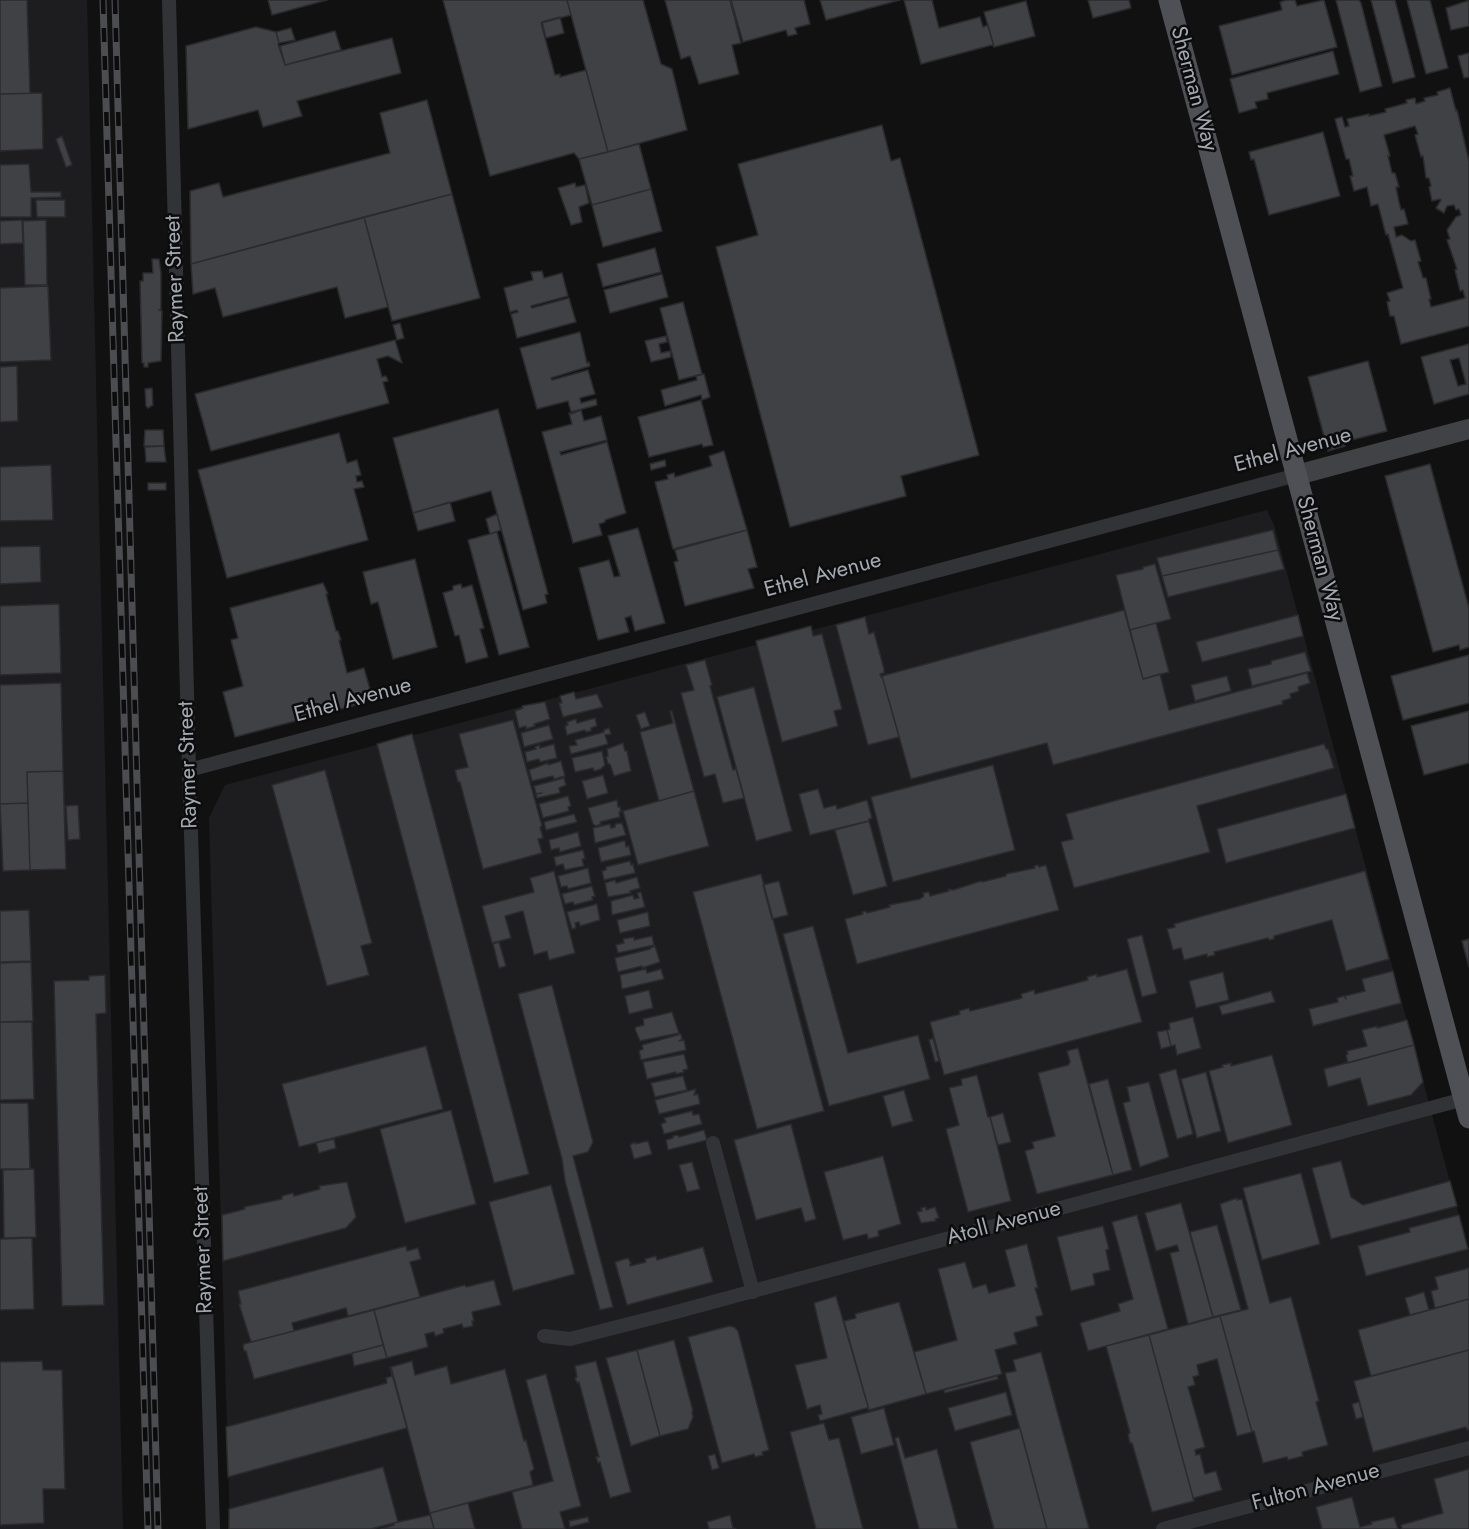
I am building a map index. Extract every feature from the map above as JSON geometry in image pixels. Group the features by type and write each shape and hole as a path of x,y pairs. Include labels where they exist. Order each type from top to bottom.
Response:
{"main road":[{"name":"Sherman Way","path":"1169,0 1466,1109"}],"street":[{"name":"Raymer Street","path":"169,0 189,770 213,1529"},
{"name":"Ethel Avenue","path":"189,770 1469,429"},
{"name":"Atoll Avenue","path":"544,1336 570,1339 1466,1109"},
{"path":"713,1143 753,1292"},
{"name":"Fulton Avenue","path":"1163,1529 1469,1448"}],"shaded area":[{"path":"0,0 87,0 123,1529 0,1529"},
{"path":"1267,510 1274,525 1469,1253 1469,1529 230,1529 209,818 225,785"}],"building":[{"path":"0,0 27,0 30,93 42,93 0,94"},
{"path":"268,0 327,0 272,15"},
{"path":"443,0 567,0 571,15 541,23 555,75 560,74 560,77 586,70 608,152 579,159 574,153 490,176"},
{"path":"567,0 643,0 661,64 672,69 687,130 608,152"},
{"path":"665,0 730,0 741,43 732,45 739,74 699,84 690,56 681,59"},
{"path":"731,0 804,0 810,24 795,28 797,34 788,36 786,30 743,42"},
{"path":"820,0 900,0 826,20"},
{"path":"904,0 932,0 939,28 980,17 983,27 988,25 994,47 992,45 921,64"},
{"path":"1088,0 1129,0 1131,8 1093,18"},
{"path":"1295,0 1297,6 1324,0 1337,47 1232,75 1219,26 1282,10 1280,2"},
{"path":"1336,0 1359,0 1361,3 1382,86 1360,92"},
{"path":"1371,0 1395,0 1415,77 1393,83"},
{"path":"1407,0 1430,0 1448,68 1426,74"},
{"path":"1026,1 1035,36 994,47 984,12"},
{"path":"1469,1 1469,26 1451,30 1446,8"},
{"path":"560,17 564,33 546,38 542,22"},
{"path":"256,27 276,32 285,65 392,38 401,73 297,101 302,116 263,127 258,110 188,129 186,46"},
{"path":"291,28 295,40 279,43 276,32"},
{"path":"335,31 341,50 285,65 280,46"},
{"path":"1333,51 1339,74 1267,93 1268,99 1255,102 1257,108 1239,113 1230,79"},
{"path":"1469,53 1469,77 1464,78 1458,56"},
{"path":"1450,88 1469,161 1469,326 1401,344 1394,316 1390,316 1387,302 1390,301 1387,293 1403,288 1388,234 1386,235 1378,204 1371,206 1367,187 1354,191 1349,159 1346,159 1335,119 1342,117 1345,127 1349,126 1347,119 1386,112 1385,109 1407,103 1406,100 1415,98 1416,104 1425,101 1424,98 1438,95 1437,92","holes":["1415,126 1418,134 1415,135 1421,157 1423,156 1426,178 1429,178 1432,201 1440,199 1436,208 1444,213 1447,206 1454,205 1456,210 1459,209 1461,215 1456,217 1447,230 1450,239 1447,240 1457,269 1455,270 1460,291 1463,290 1465,298 1431,307 1426,278 1423,278 1418,262 1421,261 1415,240 1411,241 1402,235 1396,237 1394,227 1408,224 1404,209 1401,210 1396,187 1399,187 1395,173 1392,173 1384,135"]},
{"path":"42,93 43,149 0,151 0,94"},
{"path":"427,100 452,194 191,264 190,191 219,183 223,197 390,153 380,113"},
{"path":"882,125 891,161 900,158 979,455 901,476 906,496 790,527 716,247 758,235 738,164"},
{"path":"1323,132 1340,196 1269,215 1254,159 1251,160 1249,152"},
{"path":"62,136 72,165 66,167 56,139"},
{"path":"639,144 651,189 592,205 579,159"},
{"path":"29,164 31,192 61,192 61,197 31,198 31,217 0,217 0,165"},
{"path":"575,183 576,187 585,185 589,203 579,207 582,222 571,225 558,188"},
{"path":"651,189 662,231 603,247 592,205"},
{"path":"452,194 480,298 392,321 364,217"},
{"path":"36,200 65,200 65,217 37,217"},
{"path":"364,217 388,307 345,318 337,287 223,317 215,288 193,294 191,264"},
{"path":"22,220 23,243 0,244 0,221"},
{"path":"46,220 47,285 25,285 23,221"},
{"path":"655,248 661,272 603,287 597,264"},
{"path":"152,259 159,259 161,273 161,309 159,310 162,311 161,361 148,363 148,367 144,367 142,363 140,281 143,281 143,273 153,273"},
{"path":"542,271 544,278 562,273 568,296 531,306 532,308 569,298 576,322 517,338 511,314 518,312 517,310 510,312 504,288 533,280 531,272"},
{"path":"662,274 668,297 610,313 604,290"},
{"path":"48,286 51,360 0,362 0,288"},
{"path":"683,302 702,374 679,380 660,308"},
{"path":"400,323 404,338 397,340 393,325"},
{"path":"580,332 587,363 589,362 590,366 551,378 552,380 588,370 595,394 580,398 581,403 596,399 597,405 571,412 568,401 537,409 520,348"},
{"path":"666,336 667,342 659,344 661,353 670,351 671,357 651,362 645,341"},
{"path":"395,340 402,363 388,356 377,359 382,377 386,376 388,381 383,382 389,403 211,451 195,394"},
{"path":"1469,344 1469,394 1434,404 1421,357","holes":["1459,358 1466,384 1458,386 1450,360"]},
{"path":"1368,361 1387,431 1344,442 1345,446 1328,451 1308,377"},
{"path":"17,366 18,421 0,422 0,367"},
{"path":"704,374 710,397 702,400 701,395 665,406 661,390 697,380 696,376"},
{"path":"152,388 153,405 148,408 145,389"},
{"path":"701,400 713,445 703,447 702,444 649,457 638,417"},
{"path":"498,409 548,594 545,595 547,603 523,610 491,491 413,513 393,438"},
{"path":"581,410 584,421 601,416 607,440 560,452 561,455 607,442 626,513 599,524 602,535 573,543 542,432 572,424 569,413"},
{"path":"145,430 163,430 164,446 144,446"},
{"path":"339,433 347,463 357,460 361,475 356,476 357,482 362,481 364,487 354,489 368,540 227,578 198,470"},
{"path":"164,446 166,462 146,462 145,447"},
{"path":"724,451 747,530 673,549 655,482 668,479 667,475 674,473 675,477 712,466 709,456"},
{"path":"665,460 666,466 651,470 650,464"},
{"path":"1430,464 1469,608 1469,647 1460,650 1459,645 1433,652 1385,476"},
{"path":"51,465 53,520 0,521 0,467"},
{"path":"148,483 166,483 166,490 148,490"},
{"path":"450,502 455,521 418,531 413,513"},
{"path":"497,514 501,530 490,534 486,519"},
{"path":"638,528 665,623 635,631 631,616 625,618 629,632 598,640 579,568 609,560 614,577 620,576 608,536"},
{"path":"747,530 757,567 748,569 754,588 685,606 674,562 678,561 675,550"},
{"path":"1273,530 1278,550 1162,576 1157,558"},
{"path":"497,532 529,647 499,655 468,540"},
{"path":"40,546 41,582 0,584 0,547"},
{"path":"1278,550 1284,569 1168,597 1162,576"},
{"path":"415,559 437,647 393,659 378,602 371,604 363,572"},
{"path":"1155,564 1171,619 1130,630 1116,575"},
{"path":"323,583 328,594 326,594 336,631 341,640 339,640 347,673 364,668 373,700 368,701 366,692 354,698 356,705 235,737 223,692 243,686 231,640 238,638 230,608"},
{"path":"461,584 462,588 472,585 484,628 480,629 488,657 466,663 459,635 455,636 443,593"},
{"path":"59,604 61,673 0,675 0,606"},
{"path":"1124,610 1143,679 1160,674 1169,710 1307,673 1310,683 1298,687 1299,691 1290,694 1291,698 1282,701 1283,704 1053,765 1047,743 911,779 882,676"},
{"path":"1298,615 1303,636 1202,662 1196,642"},
{"path":"865,617 869,634 874,632 884,669 884,673 880,674 899,737 868,745 836,625"},
{"path":"1156,623 1169,672 1143,679 1130,630"},
{"path":"811,626 813,636 822,634 842,709 834,711 838,726 782,742 756,641"},
{"path":"1305,652 1311,671 1252,686 1248,669"},
{"path":"1469,655 1469,703 1403,720 1391,676"},
{"path":"705,660 733,770 736,769 744,798 723,803 715,774 704,777 681,693 694,690 686,665"},
{"path":"1227,676 1231,691 1195,701 1191,685"},
{"path":"61,683 63,771 27,772 28,803 0,804 0,685"},
{"path":"754,687 792,831 756,841 717,697"},
{"path":"574,692 576,699 597,694 603,707 563,717 559,703 562,703 560,696"},
{"path":"545,702 550,719 526,729 526,726 519,728 515,711 523,708 522,706"},
{"path":"670,711 672,711 694,791 659,801 640,732 673,723"},
{"path":"1469,711 1469,763 1424,775 1411,726"},
{"path":"645,712 650,726 641,729 636,715"},
{"path":"595,718 597,726 591,728 591,731 586,732 585,730 567,735 565,726 568,725 567,722 576,719 577,723"},
{"path":"513,720 542,826 540,827 543,838 538,839 542,853 483,869 455,770 468,767 459,734"},
{"path":"549,725 553,739 524,747 521,733"},
{"path":"609,728 611,734 605,735 608,744 571,754 569,746 577,745 575,740 604,732"},
{"path":"412,734 529,1174 494,1183 377,744"},
{"path":"623,743 631,771 614,776 606,757 608,756 607,749"},
{"path":"554,744 557,758 527,762 525,752 536,749 535,747 539,745 540,748"},
{"path":"1324,744 1334,768 1197,806 1210,852 1074,888 1061,842 1073,839 1066,814"},
{"path":"602,751 605,765 601,769 594,771 593,768 575,772 572,758"},
{"path":"561,761 565,776 532,781 529,770"},
{"path":"993,765 1015,850 893,882 871,797"},
{"path":"325,770 372,943 361,946 369,975 327,986 272,785"},
{"path":"63,771 66,869 30,870 27,772"},
{"path":"603,775 608,793 587,799 582,781"},
{"path":"564,778 566,785 559,788 560,793 537,798 534,786"},
{"path":"818,789 824,808 836,805 837,809 867,800 872,818 869,821 810,835 799,794"},
{"path":"694,791 709,846 638,865 623,811"},
{"path":"1346,794 1355,828 1226,863 1217,829"},
{"path":"568,796 571,806 568,807 569,811 543,818 539,804"},
{"path":"617,800 621,812 619,812 620,817 600,822 601,824 596,826 593,824 588,808"},
{"path":"28,803 30,870 3,871 0,804"},
{"path":"78,805 80,839 68,840 66,806"},
{"path":"574,814 577,822 546,830 544,822"},
{"path":"869,821 887,886 853,895 835,830"},
{"path":"622,823 626,835 595,843 593,828 610,824 611,828 615,827 615,824"},
{"path":"578,832 581,846 560,852 559,848 551,850 549,840"},
{"path":"623,841 626,847 629,846 631,855 601,862 598,848"},
{"path":"583,850 584,866 565,870 563,864 556,866 554,857"},
{"path":"630,861 635,873 604,880 602,871 606,870 606,867"},
{"path":"1046,865 1059,910 857,964 845,919 863,914 862,912 867,913 890,907 889,905 920,899 924,896 923,893 929,892 930,896 949,891 948,889 953,890 1035,868 1034,866 1039,867"},
{"path":"588,868 591,883 568,889 567,886 561,887 558,876"},
{"path":"554,871 575,953 549,960 547,951 534,955 523,911 505,916 511,938 492,943 482,906 534,892 530,878"},
{"path":"1365,871 1389,959 1346,971 1332,920 1274,936 1274,939 1269,940 1268,938 1214,952 1215,955 1207,957 1207,954 1184,960 1181,948 1173,950 1167,929 1175,927 1174,924"},
{"path":"761,874 824,1111 757,1129 693,892"},
{"path":"637,877 640,888 630,891 631,893 608,897 605,883 615,880 616,883"},
{"path":"779,881 788,915 772,919 763,885"},
{"path":"592,886 595,896 592,897 593,900 574,905 573,902 565,904 562,894"},
{"path":"641,892 645,907 612,915 611,901 633,895 634,899 639,898 637,893"},
{"path":"597,904 600,920 580,926 579,922 575,923 576,928 572,929 567,912"},
{"path":"29,910 31,961 0,962 0,911"},
{"path":"648,912 650,926 620,933 617,920"},
{"path":"813,926 848,1053 918,1035 930,1079 829,1106 783,934"},
{"path":"1142,935 1157,993 1142,997 1127,939"},
{"path":"652,936 654,945 618,953 616,945 624,943 623,939 634,937 634,940"},
{"path":"1469,939 1469,967 1462,941"},
{"path":"499,942 506,966 499,968 493,944"},
{"path":"655,946 660,962 618,972 615,958"},
{"path":"31,962 33,1021 0,1022 0,963"},
{"path":"646,969 647,973 661,969 664,979 622,989 620,975"},
{"path":"1127,969 1142,1022 944,1075 930,1022 960,1014 959,1011 969,1008 970,1011 1022,998 1021,994 1034,990 1035,994 1088,980 1087,977 1097,974 1097,977"},
{"path":"1393,971 1401,1003 1313,1026 1309,1009 1338,1002 1337,998 1344,996 1346,999 1345,996 1365,991 1362,979"},
{"path":"1223,972 1229,1000 1196,1008 1189,981"},
{"path":"105,975 106,1013 96,1014 104,1305 62,1306 54,981 89,980 89,976"},
{"path":"552,985 593,1142 588,1152 573,1156 613,1307 600,1310 518,994"},
{"path":"649,990 653,1008 629,1014 625,996"},
{"path":"1271,991 1275,1002 1222,1015 1219,1006"},
{"path":"672,1012 679,1033 640,1041 635,1029 644,1025 643,1019"},
{"path":"1193,1017 1201,1048 1177,1055 1175,1045 1171,1046 1167,1030 1170,1029 1169,1023"},
{"path":"1407,1020 1414,1045 1348,1063 1347,1051 1367,1046 1362,1030"},
{"path":"0,1022 32,1022 34,1099 0,1100"},
{"path":"1167,1030 1171,1046 1161,1049 1157,1032"},
{"path":"681,1034 682,1039 679,1041 684,1040 686,1050 641,1060 639,1051 643,1049 642,1045"},
{"path":"933,1038 939,1061 935,1062 929,1040"},
{"path":"1414,1045 1423,1082 1411,1095 1368,1106 1360,1078 1328,1087 1324,1069"},
{"path":"426,1046 443,1109 299,1147 282,1084"},
{"path":"1078,1048 1113,1175 1037,1194 1025,1151 1034,1148 1032,1142 1055,1136 1038,1073 1068,1065 1070,1062 1067,1051"},
{"path":"684,1054 688,1069 683,1070 684,1072 647,1079 643,1062"},
{"path":"1272,1055 1292,1125 1228,1143 1209,1071 1223,1067 1222,1065 1231,1063 1231,1066"},
{"path":"1176,1069 1193,1134 1177,1139 1159,1074"},
{"path":"1206,1072 1221,1131 1197,1138 1181,1079"},
{"path":"977,1075 1011,1201 968,1212 946,1129 959,1125 949,1088 962,1085 961,1079"},
{"path":"683,1076 687,1090 655,1097 651,1083"},
{"path":"1108,1079 1132,1170 1113,1175 1089,1084"},
{"path":"1149,1082 1169,1157 1140,1167 1123,1103 1130,1101 1127,1087"},
{"path":"696,1089 694,1095 698,1094 700,1104 659,1114 655,1100"},
{"path":"904,1090 913,1121 892,1127 883,1096"},
{"path":"0,1103 28,1103 30,1169 0,1169"},
{"path":"451,1110 476,1204 405,1223 380,1129"},
{"path":"692,1111 693,1115 699,1114 702,1124 664,1134 661,1124 666,1122 664,1118"},
{"path":"1003,1113 1011,1142 998,1145 990,1117"},
{"path":"791,1124 816,1219 805,1222 801,1208 756,1220 734,1140"},
{"path":"704,1130 707,1140 668,1150 666,1140 673,1136 678,1135 679,1137"},
{"path":"334,1139 336,1148 319,1153 316,1143"},
{"path":"648,1141 652,1154 634,1159 630,1145 635,1142 635,1144"},
{"path":"883,1156 901,1224 878,1231 879,1236 868,1239 867,1234 843,1240 824,1172"},
{"path":"1341,1161 1351,1197 1363,1205 1450,1181 1457,1206 1331,1239 1312,1168"},
{"path":"692,1162 700,1189 687,1192 679,1165"},
{"path":"34,1169 36,1237 4,1238 3,1170"},
{"path":"1301,1173 1320,1244 1262,1260 1243,1188"},
{"path":"347,1182 356,1217 346,1228 223,1261 222,1215 245,1209 244,1207 282,1199 282,1196 293,1193 294,1196 320,1189 319,1186"},
{"path":"551,1185 575,1274 513,1291 489,1202"},
{"path":"1237,1198 1237,1200 1242,1199 1270,1303 1291,1297 1319,1401 1316,1402 1328,1445 1302,1452 1303,1456 1288,1460 1287,1457 1263,1463 1254,1431 1252,1432 1220,1316 1248,1309 1220,1204"},
{"path":"1181,1203 1213,1317 1188,1324 1170,1253 1179,1251 1177,1245 1156,1251 1145,1213"},
{"path":"926,1207 926,1210 935,1207 939,1218 935,1219 936,1221 921,1223 917,1212"},
{"path":"1137,1215 1168,1329 1088,1351 1080,1323 1120,1311 1118,1304 1133,1299 1112,1222"},
{"path":"1459,1215 1468,1249 1366,1276 1358,1246 1410,1232 1409,1228"},
{"path":"1217,1225 1241,1310 1213,1317 1190,1232"},
{"path":"1103,1226 1109,1249 1106,1250 1110,1270 1093,1274 1095,1285 1071,1291 1057,1237"},
{"path":"32,1238 34,1309 0,1310 0,1239"},
{"path":"1027,1244 1038,1288 1035,1288 1043,1315 1036,1317 1038,1326 1014,1333 1017,1344 995,1350 1002,1374 926,1394 914,1352 957,1340 938,1269 965,1262 973,1288 986,1284 989,1293 1015,1286 1005,1250"},
{"path":"406,1246 407,1251 418,1248 421,1259 410,1262 420,1297 348,1316 346,1308 292,1323 294,1331 251,1342 239,1304 241,1304 238,1291"},
{"path":"703,1247 713,1282 627,1305 615,1262 628,1258 630,1266 646,1262 645,1259 656,1256 657,1260"},
{"path":"1469,1268 1469,1299 1435,1308 1431,1291 1438,1289 1435,1277"},
{"path":"494,1280 501,1305 472,1312 473,1326 463,1328 462,1324 443,1329 444,1333 435,1336 434,1332 425,1334 428,1347 387,1358 374,1310 465,1285 466,1287"},
{"path":"1424,1292 1429,1310 1410,1315 1405,1298"},
{"path":"836,1296 869,1410 867,1408 820,1421 818,1415 822,1414 820,1405 807,1409 795,1365 827,1358 814,1303"},
{"path":"1469,1299 1469,1350 1371,1376 1358,1330"},
{"path":"899,1302 926,1394 869,1410 844,1321 856,1318 855,1314"},
{"path":"374,1310 383,1345 254,1379 246,1351 244,1351 244,1344"},
{"path":"1220,1316 1252,1432 1237,1436 1217,1359 1197,1365 1199,1375 1193,1377 1195,1385 1188,1387 1205,1447 1195,1450 1196,1455 1200,1454 1205,1474 1216,1471 1222,1490 1194,1498 1194,1501 1149,1335"},
{"path":"729,1326 738,1331 769,1450 762,1452 763,1455 755,1457 754,1454 722,1463 688,1337"},
{"path":"1149,1335 1194,1501 1152,1512 1132,1443 1130,1443 1128,1434 1130,1433 1106,1346"},
{"path":"674,1340 693,1417 688,1429 660,1436 637,1350"},
{"path":"383,1345 387,1358 354,1366 352,1353"},
{"path":"637,1350 660,1436 631,1446 606,1358"},
{"path":"1469,1350 1469,1429 1467,1430 1466,1427 1373,1452 1354,1381"},
{"path":"1041,1352 1089,1528 1047,1529 1005,1373 1016,1371 1013,1360"},
{"path":"42,1361 43,1370 62,1370 65,1489 43,1489 44,1523 0,1525 0,1362"},
{"path":"412,1361 415,1375 447,1366 451,1384 505,1369 524,1441 526,1440 534,1469 530,1472 533,1485 430,1513 391,1367"},
{"path":"596,1361 631,1492 610,1498 600,1462 598,1463 596,1457 599,1457 579,1382 577,1383 575,1378 577,1377 575,1366"},
{"path":"390,1367 407,1428 228,1477 226,1427 387,1383 386,1378 392,1376"},
{"path":"546,1374 581,1506 560,1512 565,1529 522,1529 512,1492 553,1481 526,1380"},
{"path":"997,1376 998,1379 945,1393 944,1390"},
{"path":"1006,1392 1012,1415 955,1431 948,1408"},
{"path":"1359,1402 1363,1417 1356,1419 1352,1404"},
{"path":"884,1408 894,1445 861,1454 851,1417"},
{"path":"824,1423 829,1440 839,1438 863,1529 816,1529 790,1432"},
{"path":"1020,1428 1047,1529 994,1529 970,1442"},
{"path":"899,1437 905,1458 937,1449 958,1529 919,1529 895,1438"},
{"path":"715,1454 719,1468 712,1470 708,1456"},
{"path":"383,1467 398,1522 371,1529 229,1529 229,1509"},
{"path":"1469,1469 1469,1529 1402,1529 1401,1525 1443,1513 1434,1479"},
{"path":"1352,1497 1360,1527 1394,1517 1398,1529 1322,1529 1316,1507"},
{"path":"468,1503 475,1529 434,1529 430,1513"},
{"path":"430,1515 434,1529 381,1529 394,1525 394,1523"},
{"path":"730,1515 733,1528 736,1529 709,1529 707,1522"},
{"path":"588,1517 589,1522 570,1527 569,1521"}],"railway":[{"path":"103,0 148,1529"},
{"path":"115,0 158,1529"}]}
